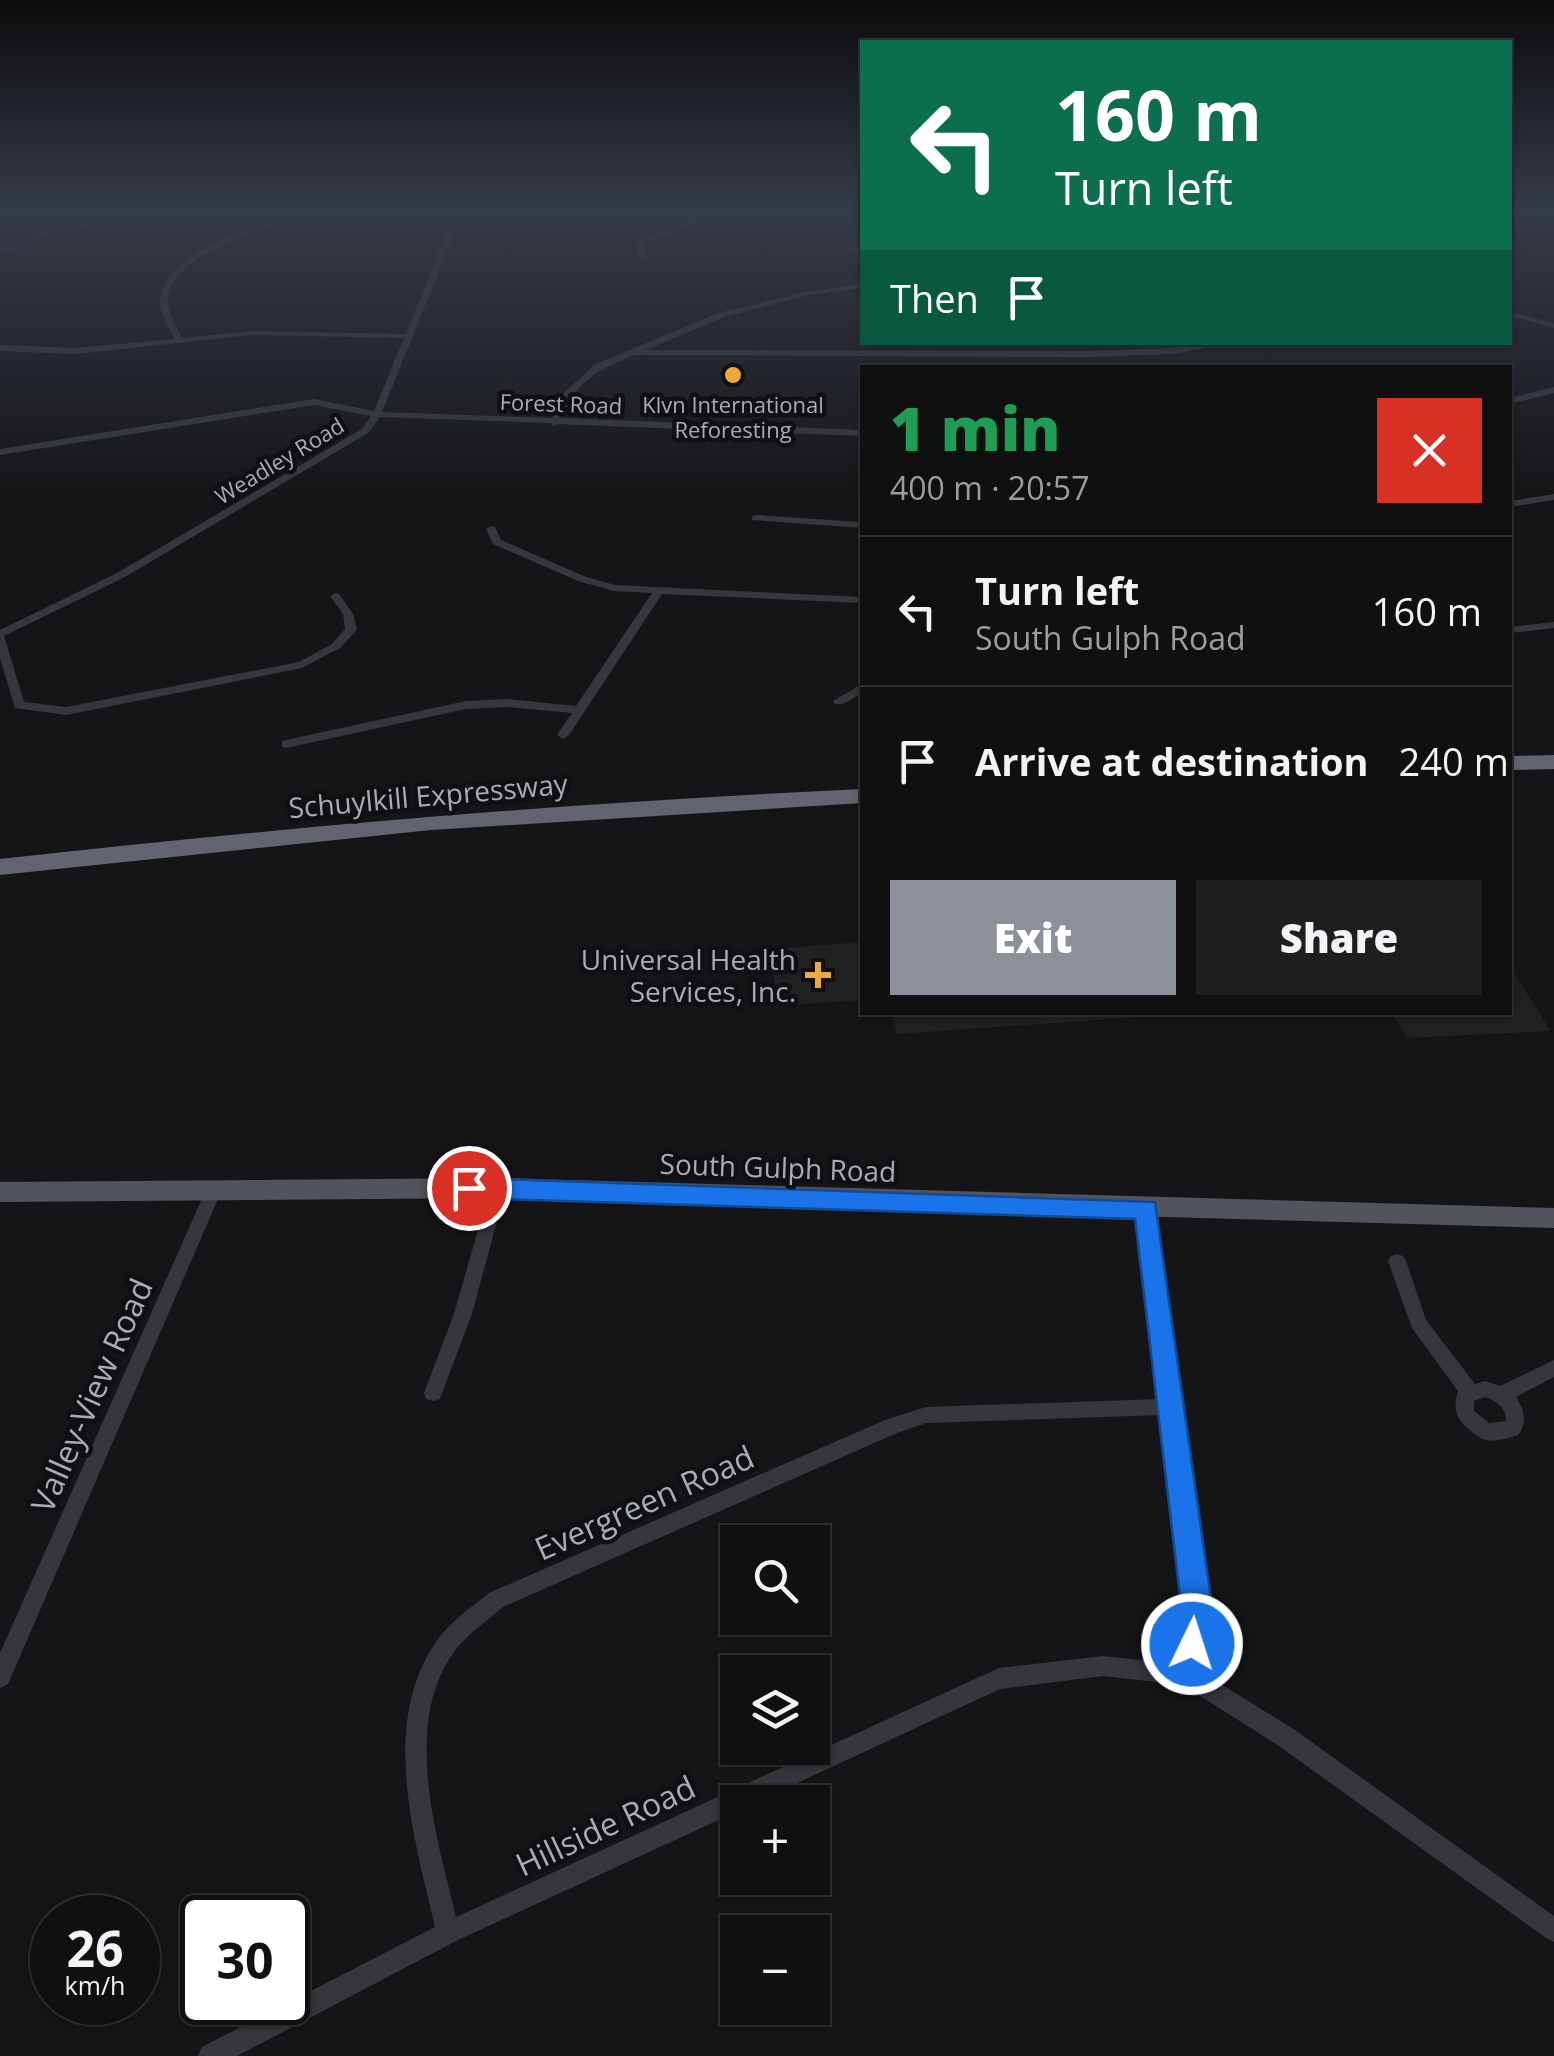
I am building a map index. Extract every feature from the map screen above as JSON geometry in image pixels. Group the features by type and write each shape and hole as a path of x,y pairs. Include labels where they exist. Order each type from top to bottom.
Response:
{"highway":[{"path":"1512,764 1554,762"},
{"path":"1512,773 1554,771"},
{"name":"Schuylkill Expressway","path":"0,853 480,805 688,792 860,787"},
{"name":"Schuylkill Expressway","path":"0,868 434,824 860,796"}],"main road":[{"name":"South Gulph Road","path":"0,1192 498,1188 1554,1218"}],"street":[{"path":"165,308 179,340"},
{"name":"Weadley Road","path":"0,636 120,575 365,431 377,414 420,308"},
{"path":"554,423 567,395 597,368 722,314 747,308"},
{"path":"1512,315 1554,326"},
{"path":"0,348 60,352 252,333 408,336"},
{"path":"634,352 1086,354 1173,351 1214,345"},
{"path":"1512,400 1554,390"},
{"name":"Forest Road","path":"0,452 314,402 377,414 860,433"},
{"path":"1512,504 1554,497"},
{"path":"756,518 860,524"},
{"path":"490,529 497,542 582,579 614,588 860,600"},
{"path":"564,735 657,593"},
{"path":"0,636 19,705 66,711 302,665 336,646 351,630 348,614 335,596"},
{"path":"1512,630 1554,626"},
{"path":"839,701 860,689"},
{"path":"286,744 466,705 508,703 580,710"},
{"path":"433,1393 463,1314 498,1188"},
{"name":"Valley-View Road","path":"0,1677 213,1192"},
{"path":"1146,1209 1198,1613 1186,1675"},
{"path":"1397,1261 1418,1323 1470,1392"},
{"path":"1501,1395 1554,1368"},
{"path":"1485,1389 1501,1395 1516,1416 1511,1429 1496,1434 1477,1428 1465,1415 1462,1401 1470,1392 1485,1389"},
{"name":"Evergreen Road","path":"448,1933 413,1768 416,1725 427,1681 446,1644 496,1600 892,1426 926,1415 1172,1407"},
{"name":"Hillside Road","path":"211,2056 448,1933 998,1679 1103,1666 1186,1675 1287,1738 1554,1930"}],"shaded area":[{"name":"Universal Health Services, Inc.","path":"860,942 860,1000 777,1006 771,949"},
{"path":"1512,970 1551,1031 1407,1038 1393,1015 1512,1015"},
{"path":"893,1015 1168,1015 897,1034"}],"place":[{"name":"Klvn International Reforesting","path":"733,375"},
{"name":"Universal Health Services, Inc.","path":"818,975"}],"route":[{"path":"469,1188 1146,1209 1198,1613 1192,1644"}]}
